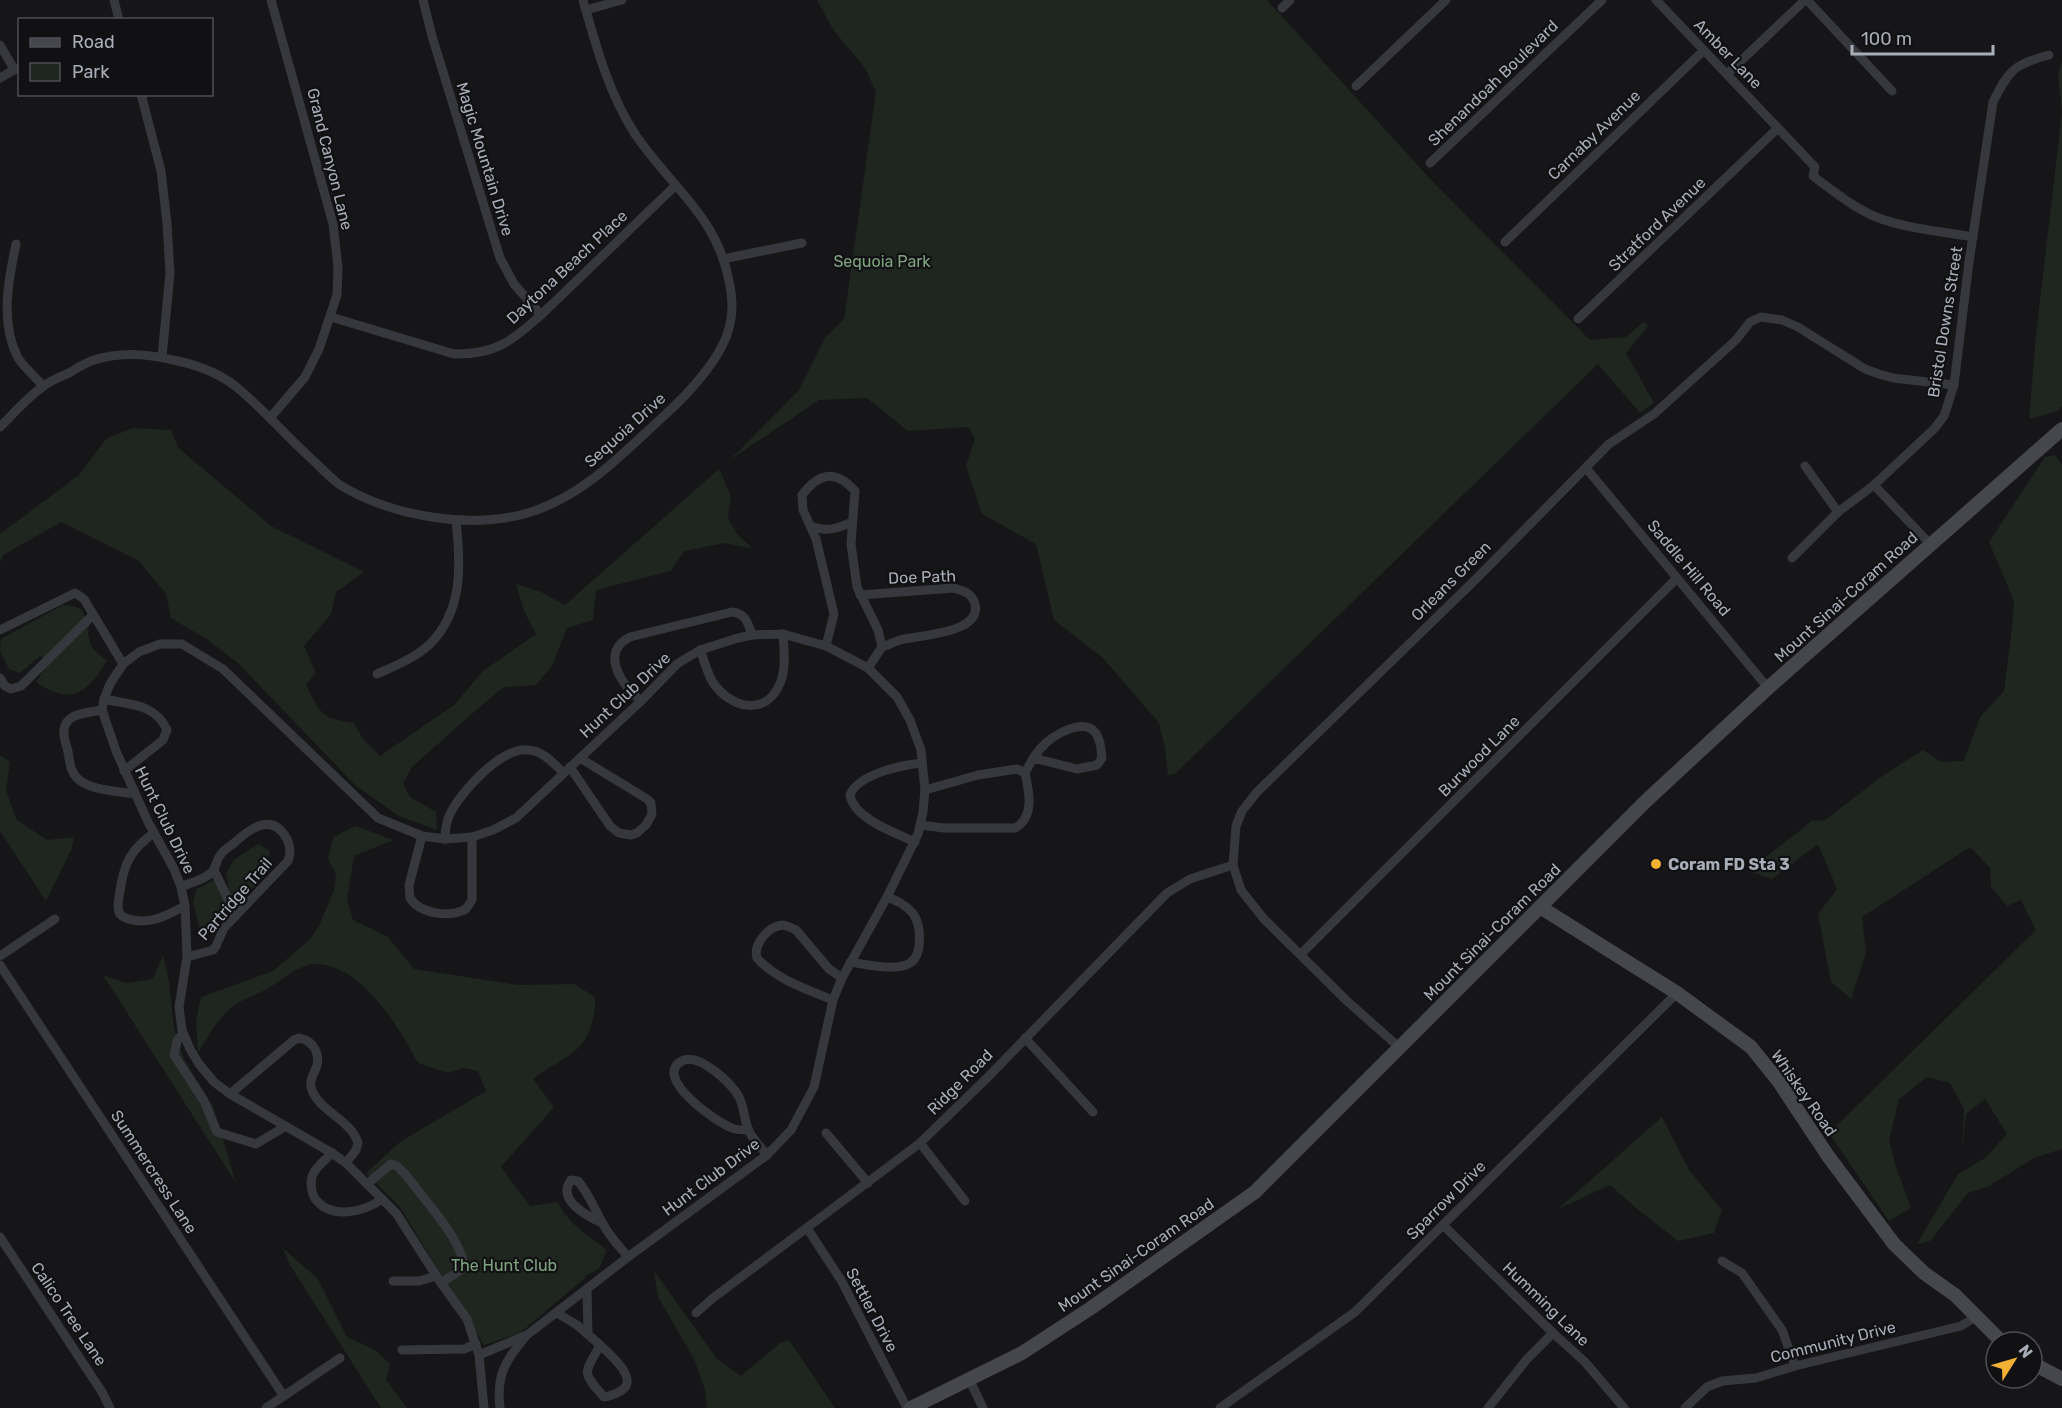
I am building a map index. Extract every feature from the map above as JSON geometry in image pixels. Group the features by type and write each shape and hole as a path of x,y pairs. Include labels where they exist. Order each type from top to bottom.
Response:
{"main road":[{"name":"Mount Sinai-Coram Road","path":"909,1408 1022,1353 1091,1308 1255,1192 1647,800 1768,688 2062,429"},
{"name":"Whiskey Road","path":"1540,907 1677,993 1750,1047 1779,1082 1828,1156 1894,1244 1955,1295 1990,1330"},
{"path":"2044,1369 2062,1379"}],"street":[{"path":"114,0 118,18"},
{"name":"Grand Canyon Lane","path":"270,418 305,377 319,349 337,295 338,267 333,224 272,0"},
{"name":"Magic Mountain Drive","path":"423,0 500,258 514,284 541,315"},
{"path":"585,5 622,0"},
{"path":"1282,8 1290,0"},
{"path":"1356,86 1446,0"},
{"name":"Shenandoah Boulevard","path":"1430,163 1602,0"},
{"name":"Amber Lane","path":"1656,0 1815,167 1813,176 1840,197 1860,209 1900,224 1973,237"},
{"path":"1726,74 1806,0 1892,91"},
{"name":"Sequoia Drive","path":"0,427 43,386 89,362 111,356 137,354 162,357 215,373 237,387 339,484 374,501 419,515 456,521 505,517 534,511 564,497 598,476 684,398 707,369 730,326 732,304 723,259 709,225 675,186 622,112 608,81 585,5"},
{"path":"0,45 17,68 0,78"},
{"name":"Carnaby Avenue","path":"1505,242 1703,51"},
{"name":"Bristol Downs Street","path":"1792,558 1838,512 1874,484 1934,429 1944,416 1954,385 1993,102 2002,84 2012,72 2024,62 2049,55"},
{"path":"142,96 161,171 167,223 170,273 162,357"},
{"name":"Stratford Avenue","path":"1578,319 1778,128"},
{"name":"Daytona Beach Place","path":"331,317 454,354 476,354 489,351 519,334 541,315 675,186"},
{"path":"723,259 802,243"},
{"path":"16,244 3,300 4,321 9,342 18,358 43,386"},
{"name":"Orleans Green","path":"1400,1048 1347,1001 1250,903 1241,890 1233,866 1236,826 1242,811 1257,792 1476,579 1610,444 1654,414 1736,340 1750,322 1761,317 1773,318 1798,327 1865,369 1880,375 1954,385"},
{"path":"1805,466 1838,512"},
{"name":"Saddle Hill Road","path":"1586,468 1768,688"},
{"path":"826,646 834,614 816,539 802,510 802,495 815,480 829,476 840,477 855,491 851,544 857,587 878,630 882,647 868,668"},
{"path":"1874,484 1930,544"},
{"path":"377,674 408,660 429,645 453,612 459,577 456,521"},
{"path":"810,526 820,530 833,529 852,522"},
{"name":"Burwood Lane","path":"1301,954 1677,578"},
{"name":"Doe Path","path":"860,595 954,588 968,592 974,600 976,608 974,615 962,627 901,640 882,647"},
{"path":"0,630 75,593 84,599 123,664"},
{"path":"641,701 627,691 615,665 615,651 623,640 732,612 744,617 752,635"},
{"path":"0,678 5,686 11,689 21,686 93,615"},
{"path":"700,650 711,680 719,689 740,704 759,705 771,698 780,682 785,659 783,634"},
{"name":"Hunt Club Drive","path":"479,1355 527,1335 628,1257 767,1155 791,1130 814,1087 833,1000 842,978 887,897 915,842 920,825 925,790 921,750 910,720 897,697 868,668 826,646 783,634 752,635 700,650 677,664 641,701 516,818 494,830 472,837 445,839 422,836 378,819 223,669 182,644 170,643 149,647 123,664 110,684 102,710 124,771 181,886 185,906 187,957 179,1007 183,1033 199,1064 214,1082 230,1094 346,1163 396,1212 467,1319 479,1355 484,1408"},
{"path":"104,699 153,711 167,730 164,740 124,771"},
{"path":"102,710 77,715 65,724 64,733 70,767 77,778 83,782 135,794"},
{"path":"920,825 948,828 1015,828 1024,819 1029,805 1029,790 1025,773 1033,758 1041,747 1062,732 1074,728 1092,729 1100,741 1102,758 1097,765 1077,769 1033,758"},
{"path":"445,839 446,825 454,807 482,774 503,757 517,751 531,750 541,753 567,770 613,829 625,835 631,835 642,829 652,814 651,803 580,758"},
{"path":"915,842 865,816 855,808 850,795 855,787 870,777 906,765 922,763"},
{"path":"925,790 1005,770 1017,769 1025,773"},
{"name":"Partridge Trail","path":"181,886 204,878 214,870 223,852 252,829 265,824 282,832 291,850 288,861 220,934 213,950 187,957"},
{"path":"154,833 134,849 130,857 122,879 118,906 120,913 125,918 151,921 160,919 185,906"},
{"path":"422,836 409,885 410,898 419,908 452,913 465,909 472,900 472,837"},
{"name":"Ridge Road","path":"696,1313 920,1143 987,1078 1167,893 1190,879 1233,866"},
{"path":"214,870 236,916"},
{"path":"850,962 901,966 912,962 916,956 918,931 914,915 902,903 887,897"},
{"path":"0,956 55,919"},
{"path":"833,1000 788,981 774,972 757,958 756,948 772,929 783,925 788,926 796,930 829,969 842,978"},
{"name":"Summercress Lane","path":"0,965 283,1395"},
{"name":"Sparrow Drive","path":"1220,1408 1355,1312 1677,993"},
{"path":"183,1033 177,1041 174,1055 204,1101 217,1132 256,1144 286,1126"},
{"path":"230,1094 294,1040 299,1038 310,1042 315,1047 318,1064 310,1079 314,1093 323,1105 354,1134 358,1143 356,1150 346,1163"},
{"path":"1025,1038 1093,1112"},
{"path":"749,1130 736,1130 716,1121 698,1106 687,1096 675,1077 677,1066 685,1060 696,1060 704,1063 731,1085 742,1103 749,1130 767,1155"},
{"path":"826,1133 868,1183"},
{"path":"920,1143 965,1201"},
{"path":"332,1153 313,1173 312,1193 324,1208 345,1212 359,1210 382,1199"},
{"path":"367,1184 391,1164 397,1166 456,1242 464,1261 464,1268 439,1280 393,1281"},
{"path":"602,1223 574,1205 566,1189 571,1180 578,1180 587,1191 602,1223 628,1257"},
{"name":"Humming Lane","path":"1443,1225 1585,1362 1624,1408"},
{"name":"Settler Drive","path":"807,1228 841,1280 909,1408"},
{"name":"Calico Tree Lane","path":"0,1237 102,1392 110,1408"},
{"path":"1722,1261 1742,1273 1782,1330 1795,1366"},
{"path":"587,1289 588,1334"},
{"path":"557,1313 588,1334 600,1345 626,1374 627,1387 611,1396 604,1397 587,1374 587,1367 600,1345"},
{"name":"Community Drive","path":"1685,1408 1707,1387 1722,1381 1756,1378 1795,1366 1961,1326 1977,1316"},
{"path":"1488,1408 1527,1359 1553,1333"},
{"name":"Hunt Club Drive","path":"500,1408 498,1395 500,1377 513,1352 527,1335"},
{"path":"402,1350 464,1349 476,1344"},
{"path":"266,1408 340,1358"},
{"path":"480,1376 500,1377"},
{"path":"969,1379 983,1408"}],"green space":[{"name":"Sequoia Park","path":"817,0 1267,0 1433,182 1590,340 1626,337 1643,322 1648,326 1626,353 1654,403 1640,413 1598,364 1176,773 1168,776 1159,723 1103,658 1054,620 1036,544 982,514 966,466 975,438 968,427 908,431 867,398 819,400 730,460 799,390 825,338 844,319 876,92 865,68 834,31"},
{"path":"2062,60 2062,112 2058,75"},
{"path":"2062,112 2062,406 2058,411 2029,419 2036,335"},
{"path":"132,428 171,430 178,447 271,526 364,572 336,592 331,614 304,646 316,673 306,684 322,712 334,719 354,723 363,739 380,756 454,705 483,671 536,634 524,611 516,584 541,592 565,605 719,469 731,496 728,518 737,534 753,549 725,543 684,551 671,571 596,590 593,620 567,628 552,666 536,685 504,687 412,767 403,783 410,797 436,812 437,830 399,816 355,785 239,664 208,640 171,618 166,594 139,561 61,522 3,555 0,563 0,534 79,475 106,439"},
{"path":"2055,455 2062,465 2062,1149 2034,1158 1989,1186 1968,1193 1930,1241 1917,1244 1958,1174 1985,1158 2007,1134 1985,1099 1966,1114 1962,1150 1964,1109 1950,1083 1927,1077 1899,1099 1889,1140 1911,1208 1889,1221 1829,1133 2036,930 2021,900 2007,906 1991,887 1990,868 1970,847 1862,917 1866,953 1851,999 1831,982 1818,914 1837,889 1818,844 1772,879 1748,871 1812,821 1825,820 1885,774 1923,750 1941,762 1964,761 1980,717 2004,691 2012,629 2014,601 1989,542 2045,457"},
{"path":"63,605 74,606 82,610 89,626 88,634 92,648 107,661 92,682 77,693 68,695 48,689 36,682 49,663 40,656 20,673 9,669 0,651 1,639"},
{"path":"0,755 10,762 6,791 17,820 47,840 74,837 72,848 46,901 0,831"},
{"name":"The Hunt Club","path":"356,826 393,840 354,856 347,899 353,920 388,937 414,969 518,985 574,984 595,997 595,1010 591,1025 581,1045 533,1079 554,1107 501,1167 530,1206 558,1202 573,1223 607,1250 599,1269 585,1276 520,1333 484,1345 400,1207 366,1173 400,1142 486,1091 478,1071 463,1068 448,1073 418,1063 389,1016 364,986 333,967 316,964 304,966 231,1008 215,1025 198,1053 196,1020 201,997 273,971 309,940 319,926 334,890 336,874 328,858 333,837"},
{"path":"258,844 270,851 263,878 238,901 234,899 213,918 203,943 193,901 197,889 214,880 229,888 226,873 234,860"},
{"path":"163,955 169,982 174,1028 184,1059 213,1106 236,1183 103,975 126,983 153,979"},
{"path":"1662,1117 1689,1170 1722,1210 1714,1233 1678,1241 1610,1185 1558,1209"},
{"path":"283,1248 318,1279 347,1337 375,1350 390,1364 386,1380 407,1408 381,1408 290,1265"},
{"path":"654,1271 717,1359 741,1376 780,1343 789,1340 835,1408 707,1408 705,1390 694,1359 658,1297"}],"place":[{"name":"Coram FD Sta 3","path":"1656,864"}]}
